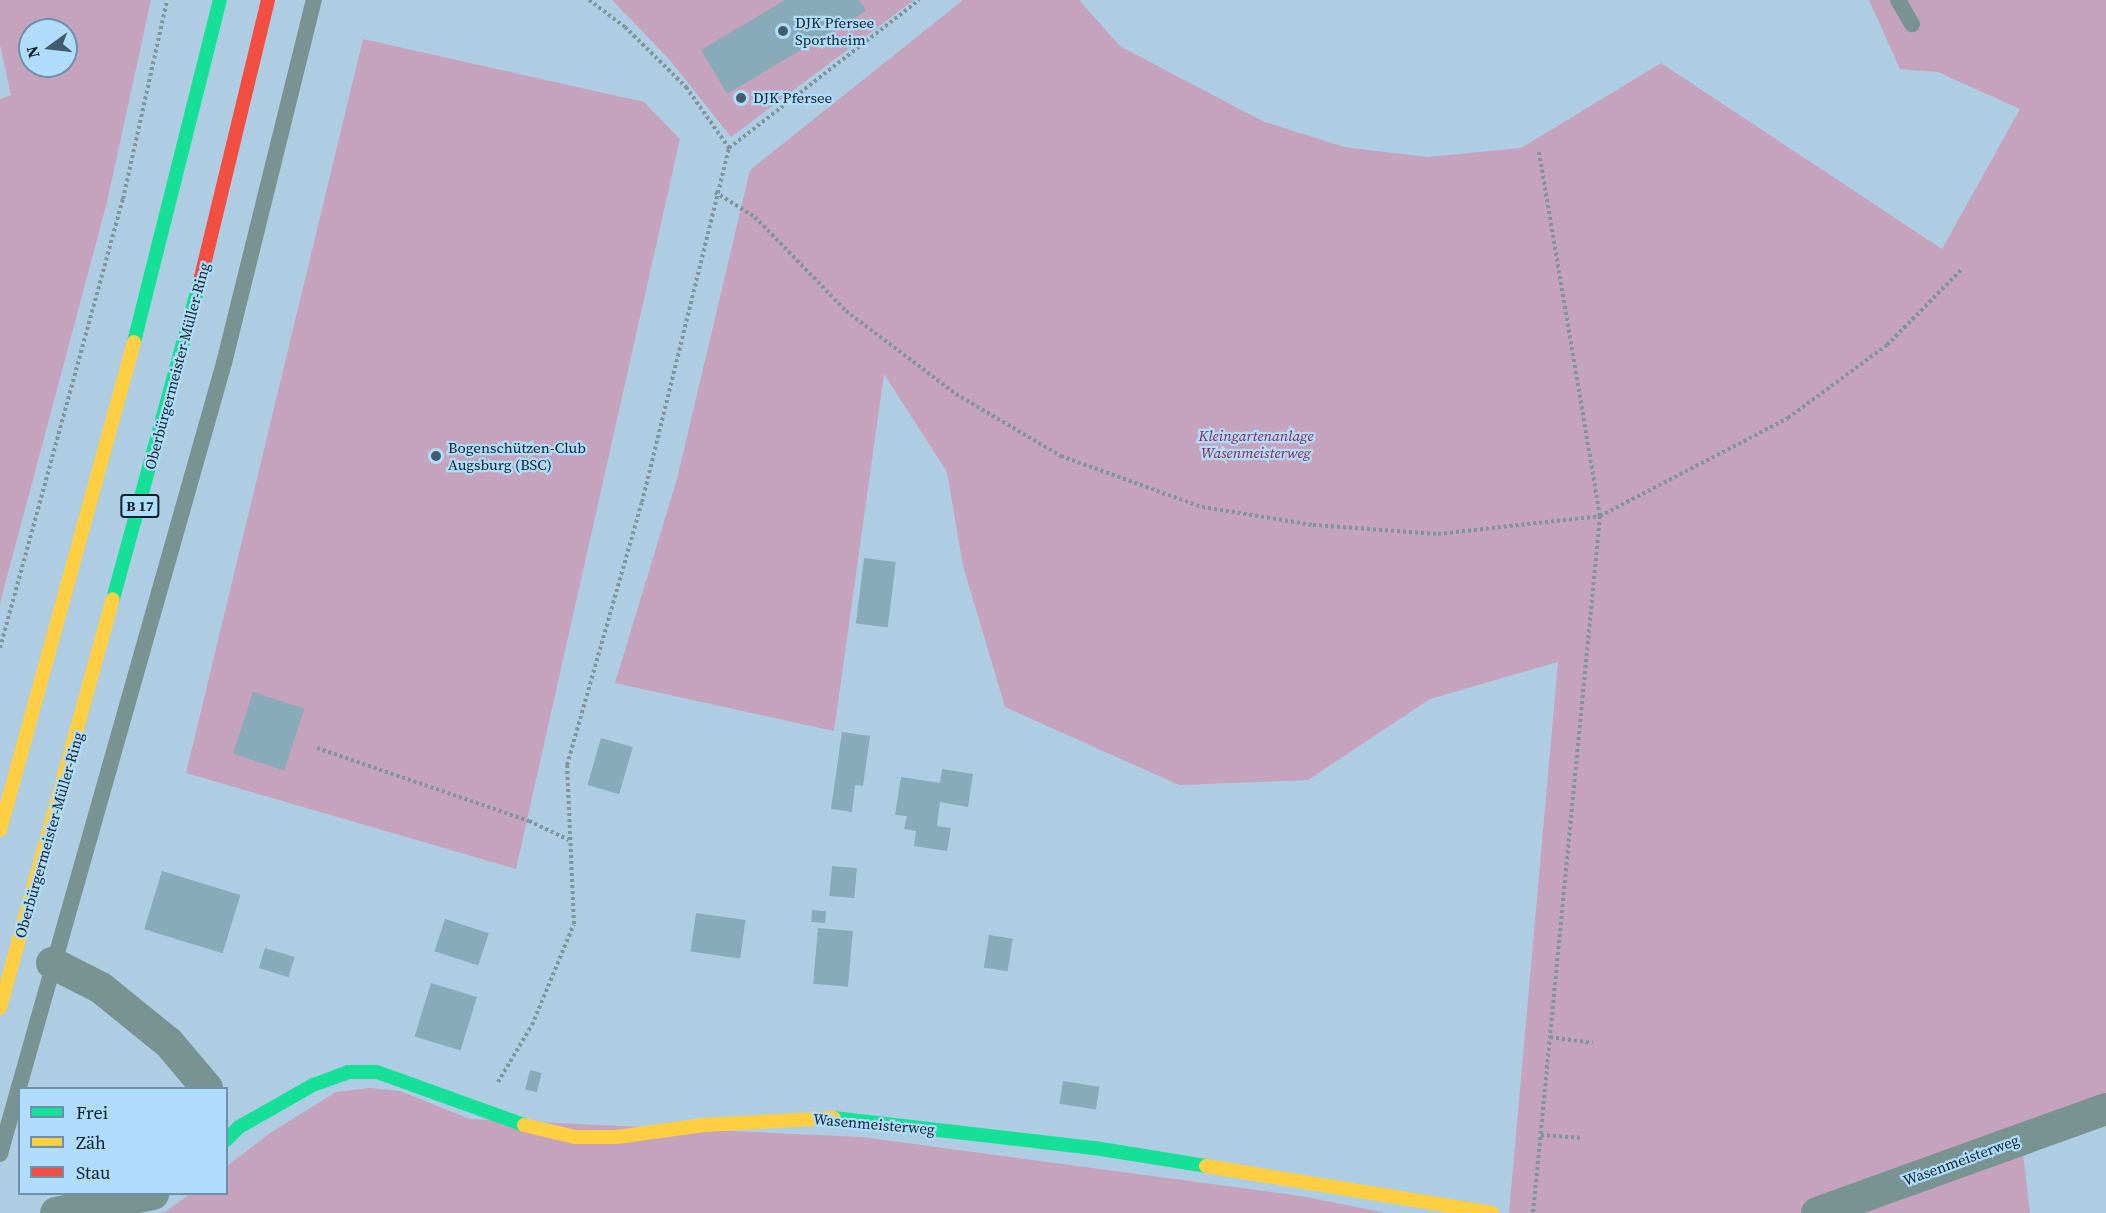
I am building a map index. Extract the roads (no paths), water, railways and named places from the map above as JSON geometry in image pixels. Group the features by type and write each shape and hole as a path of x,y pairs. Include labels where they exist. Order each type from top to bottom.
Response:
{"main road":[{"path":"0,830 153,275 220,0"},
{"name":"Oberbürgermeister-Müller-Ring","path":"0,1008 200,282 268,0"},
{"name":"Wasenmeisterweg","path":"231,1126 313,1085 348,1072 377,1072 482,1108 532,1128 575,1137 617,1137 703,1125 827,1117 1095,1148 1492,1213"}],"street":[{"path":"52,963 101,988 161,1036 205,1087"},
{"name":"Wasenmeisterweg","path":"1817,1213 2106,1109"},
{"path":"56,1213 148,1195"}],"lane":[{"path":"18,1087 52,963 120,737 224,363 314,0"},
{"path":"1898,0 1912,24"},
{"path":"0,1154 18,1088"}],"place":[{"name":"DJK Pfersee Sportheim","path":"783,31"},
{"name":"DJK Pfersee","path":"741,98"},
{"name":"Bogenschützen-Club Augsburg (BSC)","path":"436,456"}],"park label":[{"name":"Kleingartenanlage Wasenmeisterweg","path":"1256,444"}]}
